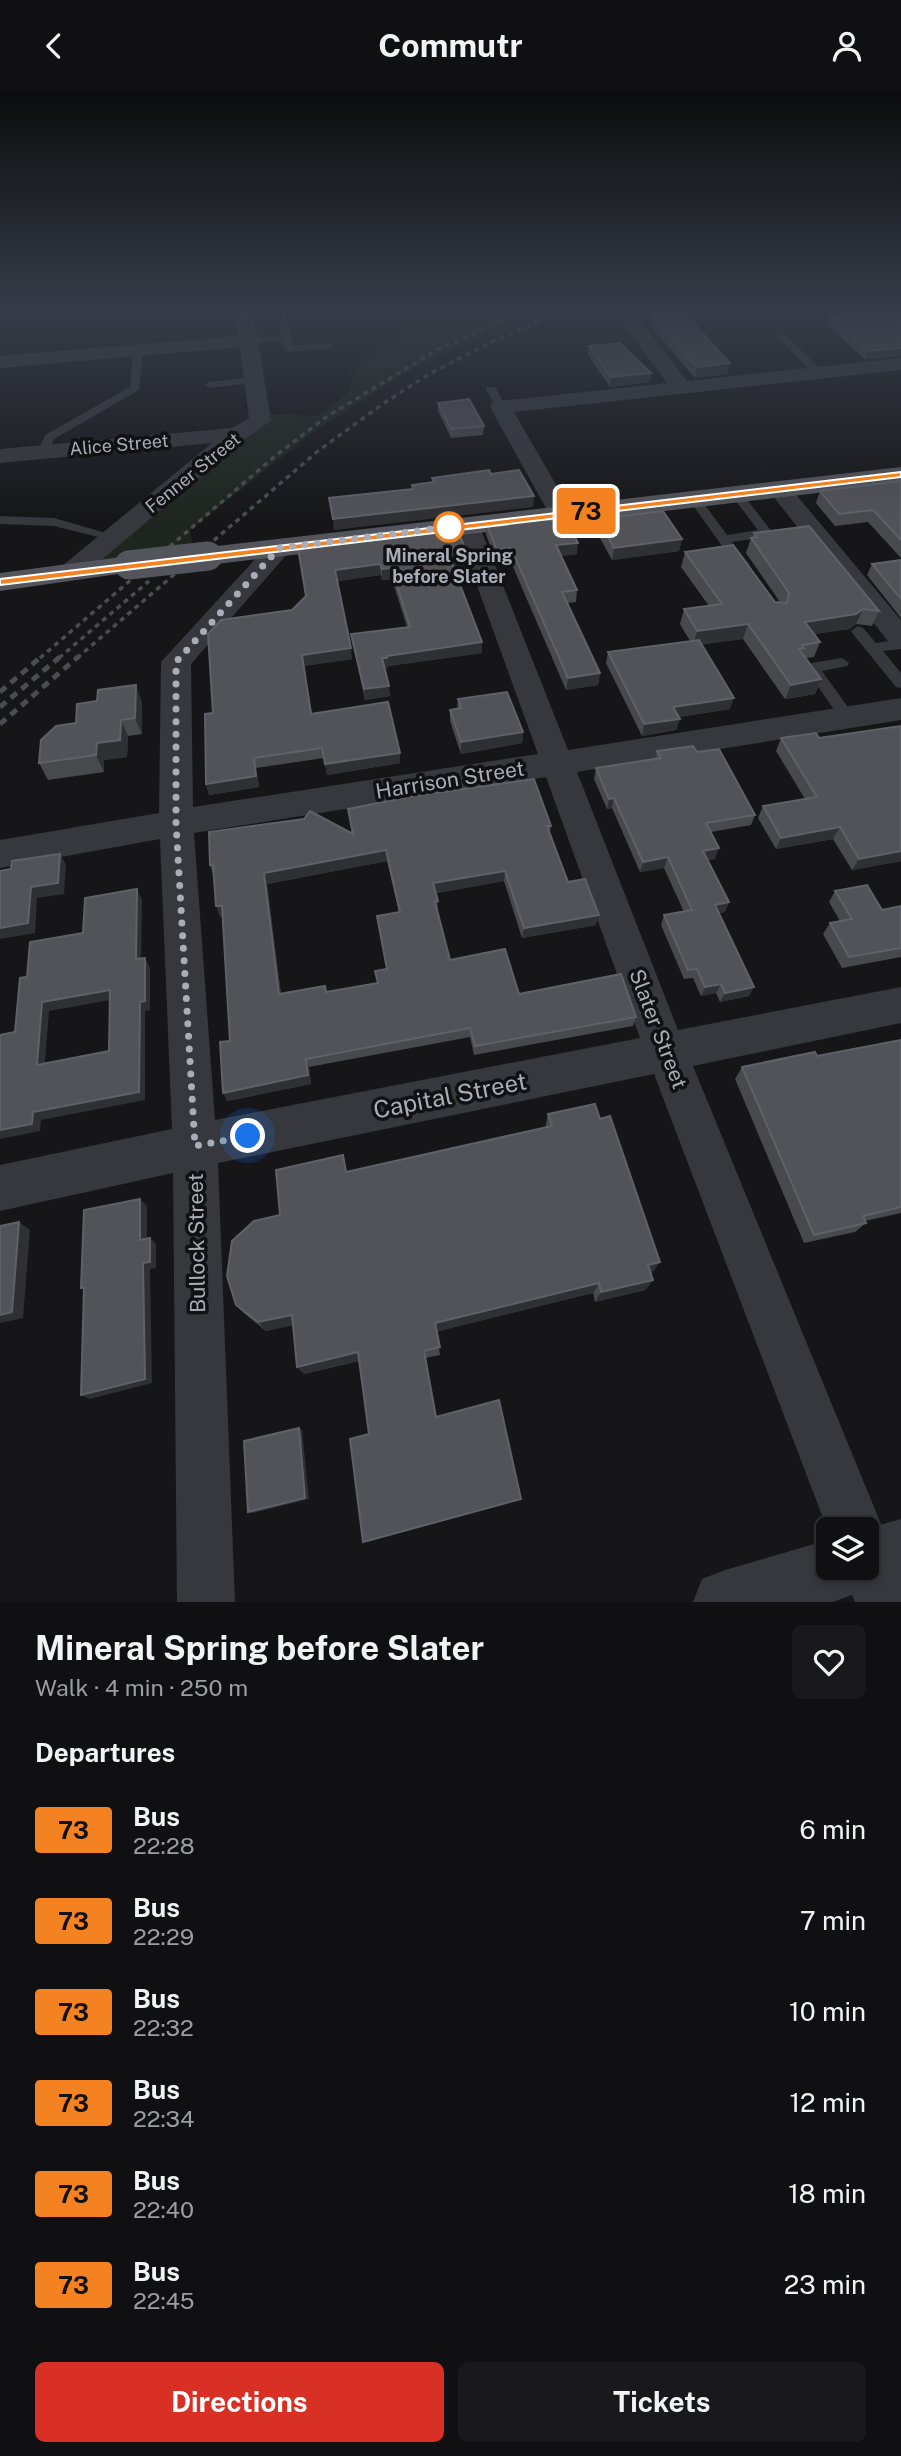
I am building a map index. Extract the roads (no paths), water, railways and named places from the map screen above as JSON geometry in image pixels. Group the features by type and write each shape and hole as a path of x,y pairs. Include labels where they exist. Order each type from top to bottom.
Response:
{"main road":[{"path":"0,582 901,475"}],"street":[{"name":"Fenner Street","path":"71,572 237,434 260,421 254,380"},
{"path":"675,380 682,388"},
{"path":"561,514 496,398 682,388 759,380"},
{"name":"Alice Street","path":"0,456 237,434"},
{"path":"780,490 901,641"},
{"name":"Slater Street","path":"467,525 667,1053 850,1517"},
{"name":"Bullock Street","path":"206,1602 195,1146 176,823 176,662 279,548"},
{"name":"Harrison Street","path":"0,855 176,823 901,709"},
{"name":"Capital Street","path":"0,1188 195,1146 901,1005"},
{"path":"879,1556 901,1549"},
{"path":"725,1602 816,1575"},
{"path":"875,1580 884,1602"}],"lane":[{"path":"44,452 49,437 135,388 136,380"},
{"path":"209,385 254,380"},
{"path":"724,540 767,533 737,495"},
{"path":"695,500 754,581"},
{"path":"0,520 54,522 114,537"},
{"path":"859,631 901,683"},
{"path":"872,648 901,641"},
{"path":"842,663 812,668 847,717"}],"railway":[{"path":"40,658 274,457 326,417 388,380"},
{"path":"77,658 318,451 420,380"},
{"path":"59,658 149,581"},
{"path":"0,692 42,656"},
{"path":"0,707 61,656"},
{"path":"0,724 79,656"}],"place":[{"name":"Mineral Spring before Slater","path":"449,527"}]}
